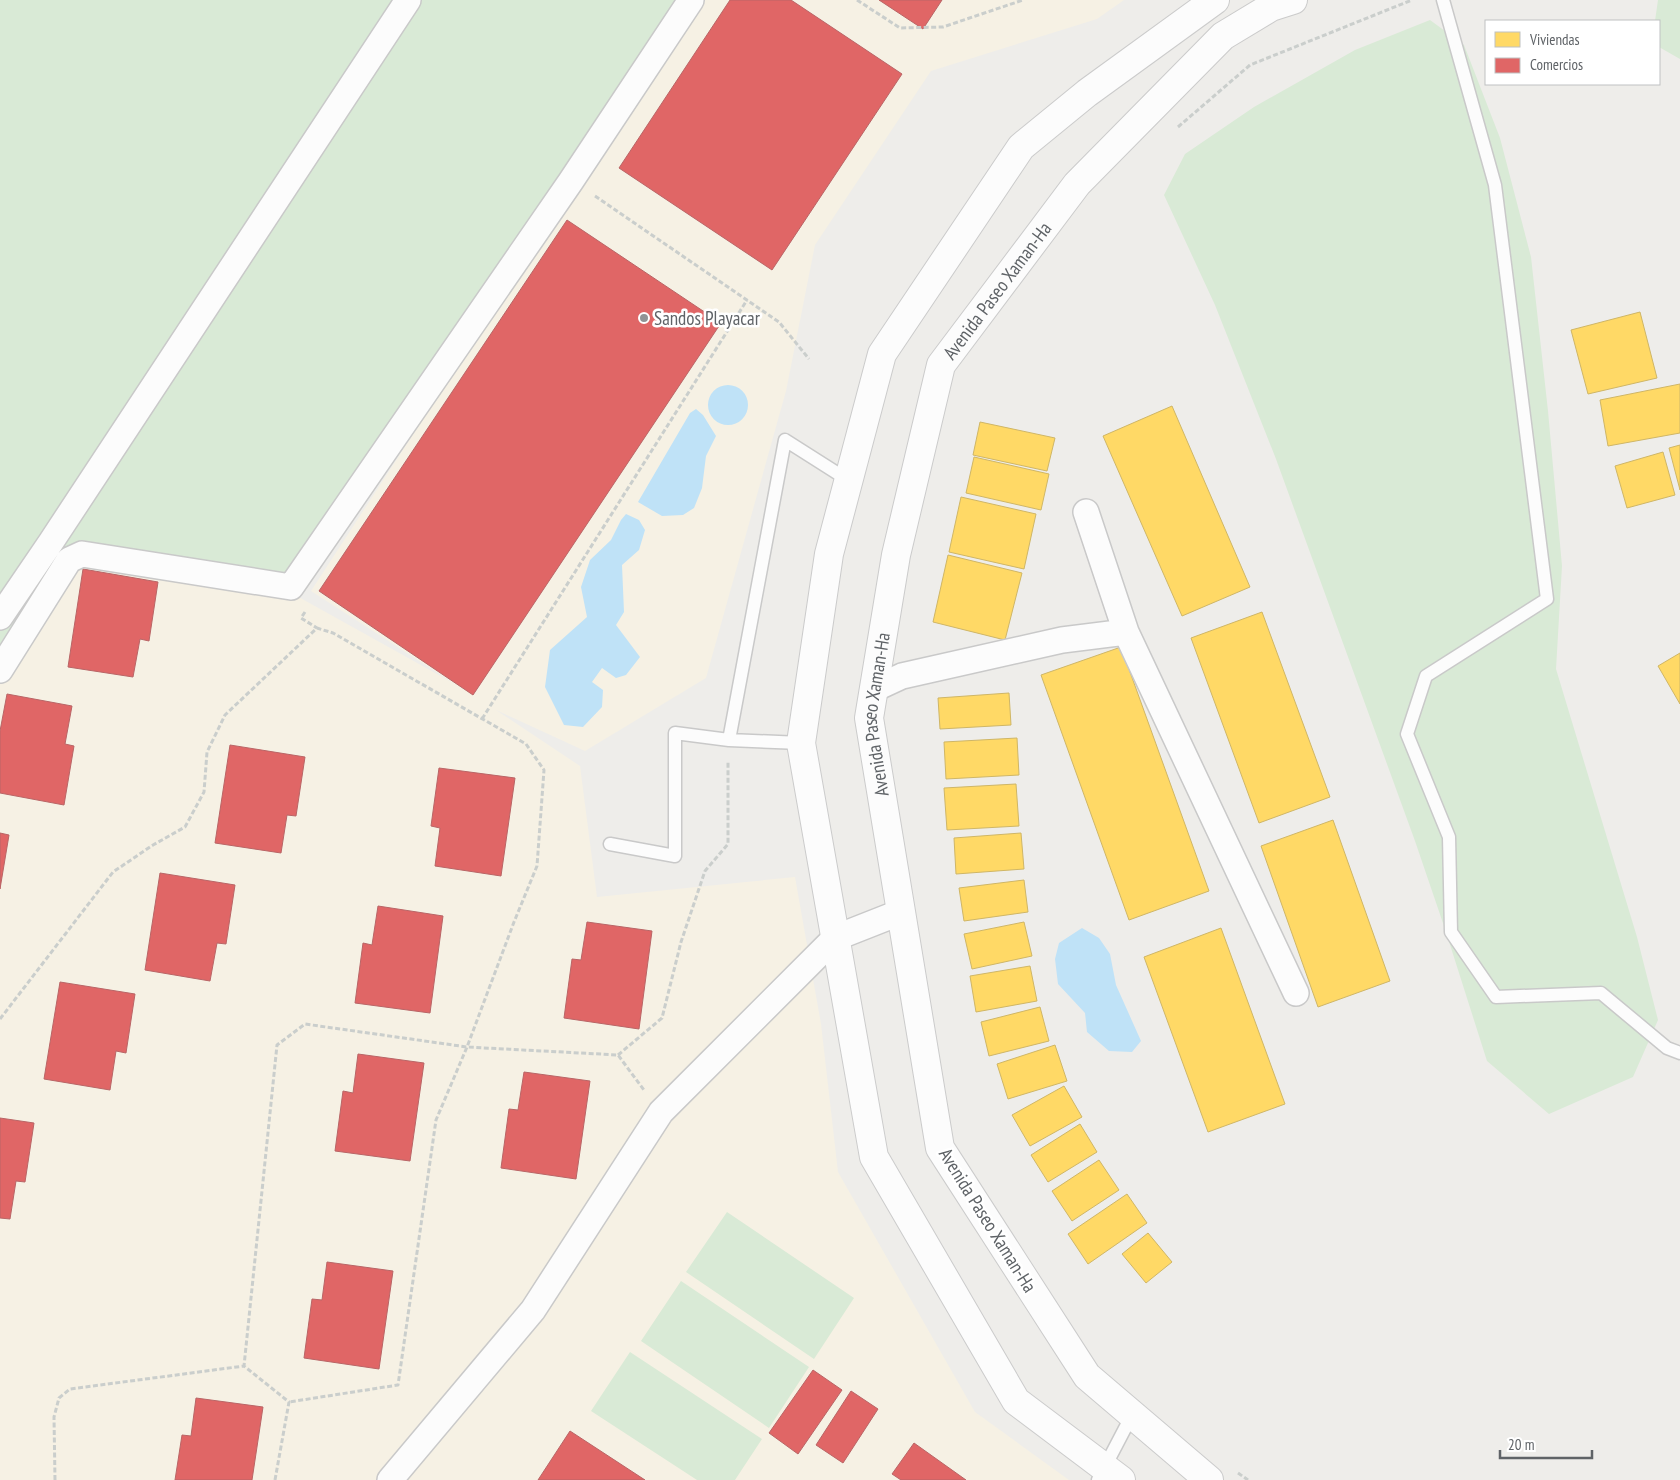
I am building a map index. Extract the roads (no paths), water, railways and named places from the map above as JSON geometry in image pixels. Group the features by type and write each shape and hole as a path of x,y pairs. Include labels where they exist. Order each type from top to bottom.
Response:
{"main road":[{"path":"1107,1476 1016,1401 874,1157 801,743 829,554 882,354 1021,146 1087,93 1215,0"},
{"name":"Avenida Paseo Xaman-Ha","path":"1221,1474 1132,1415 1087,1376 940,1148 869,718 896,555 941,366 1077,184 1223,36 1271,7 1293,0"}],"street":[{"path":"0,617 408,0"},
{"path":"0,670 69,560 82,554 291,587 571,181 691,0"},
{"path":"1086,512 1126,632 1296,993"},
{"path":"874,690 902,676 1062,640 1126,632"},
{"path":"390,1480 534,1310 661,1112 836,938 901,912"}],"lane":[{"path":"1443,0 1495,185 1547,599 1426,676 1407,734 1449,837 1451,932 1496,997 1601,993 1667,1048 1680,1053"},
{"path":"728,740 786,440 848,480"},
{"path":"610,844 675,856 675,733 728,740 801,743"},
{"path":"1107,1476 1132,1415"}],"water":[{"path":"732,385 739,388 745,394 748,405 747,413 739,422 732,425 724,425 717,422 709,413 708,401 711,394 720,386"},
{"path":"696,409 703,415 716,436 706,456 702,488 694,508 683,515 662,516 638,502 690,413"},
{"path":"626,514 639,520 645,530 639,550 622,565 624,612 616,625 640,657 626,675 616,678 602,668 592,682 603,690 602,707 583,727 564,725 545,687 550,650 587,617 581,587 590,560 611,540"},
{"path":"1082,928 1099,938 1110,954 1116,985 1141,1041 1132,1052 1109,1051 1087,1032 1085,1013 1058,984 1055,959 1059,943"}],"place":[{"name":"Sandos Playacar","path":"644,318"}]}
